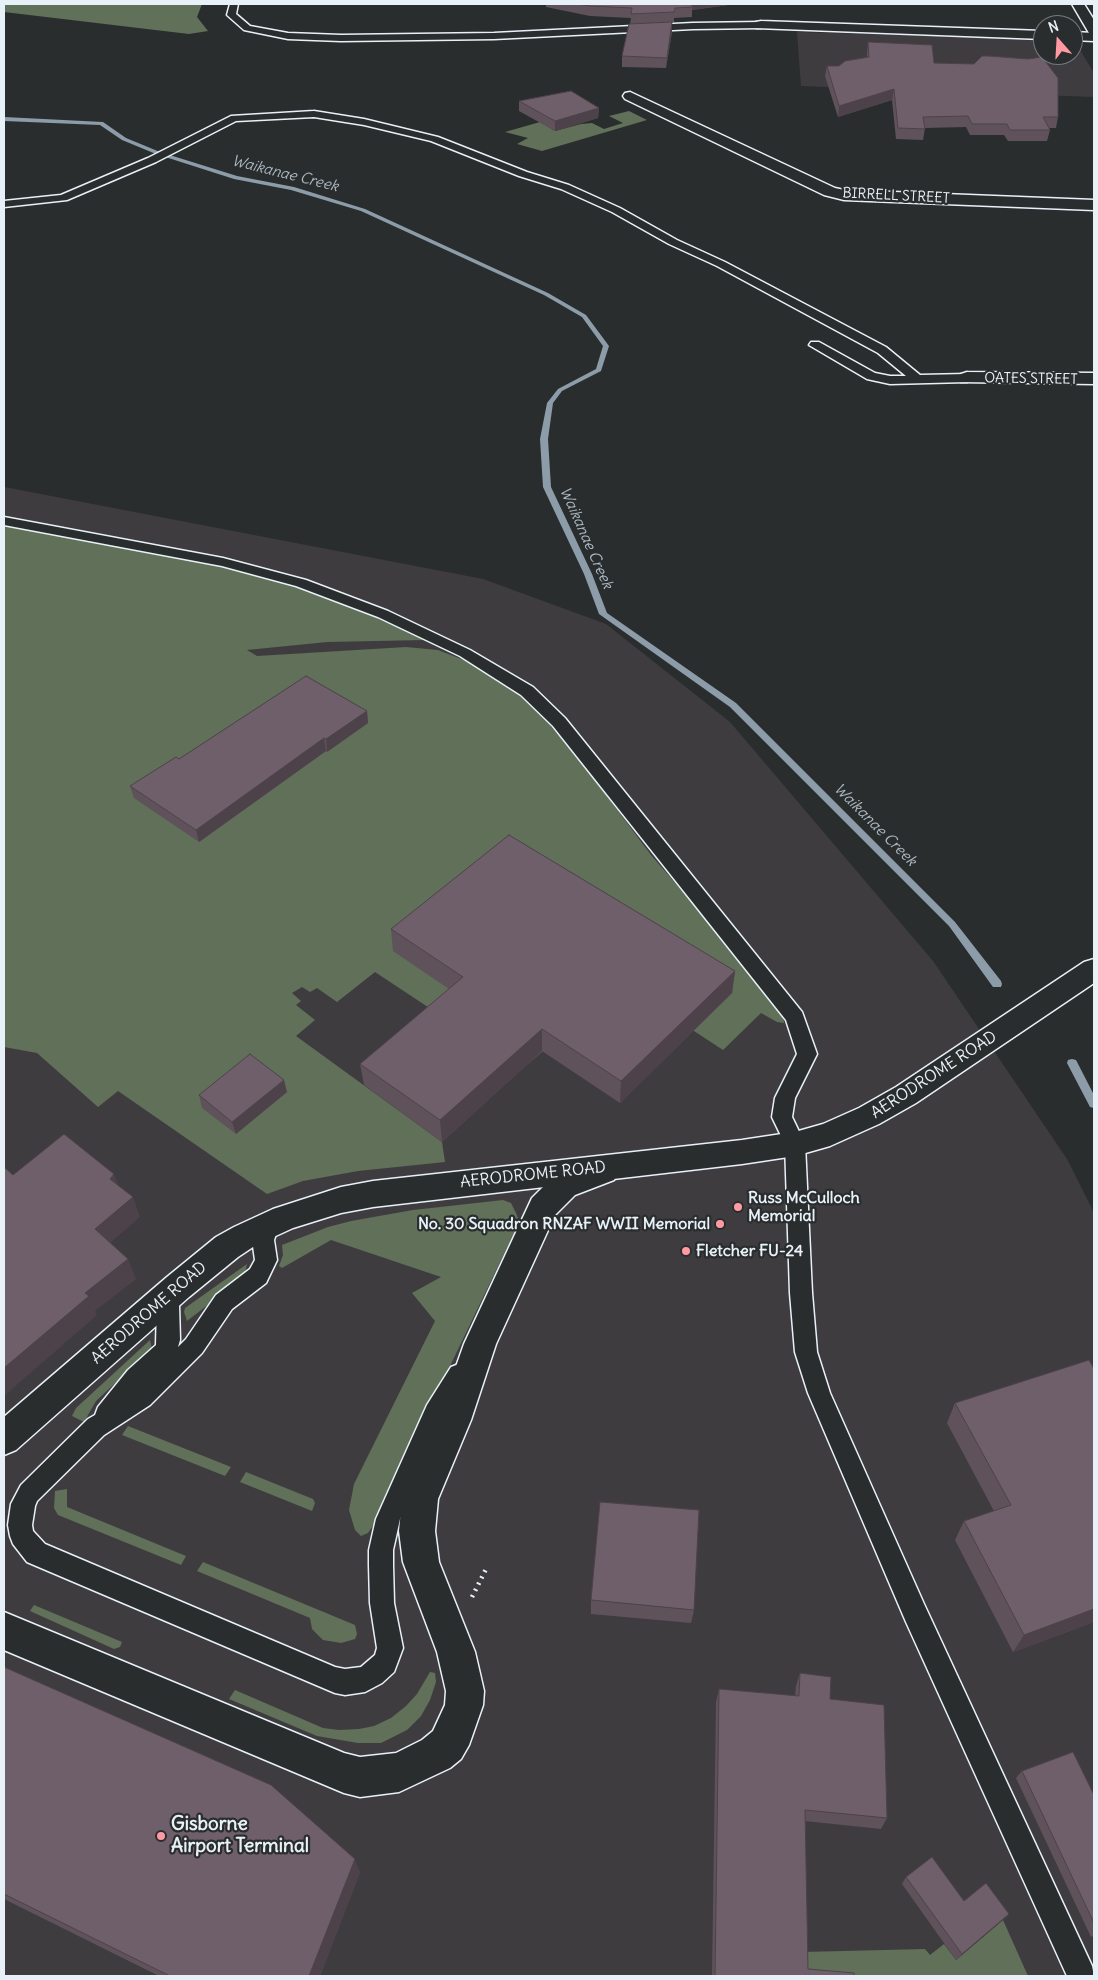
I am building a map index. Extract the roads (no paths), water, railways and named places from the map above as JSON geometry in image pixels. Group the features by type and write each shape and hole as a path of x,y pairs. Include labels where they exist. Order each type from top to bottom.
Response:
{"street":[{"path":"1078,4 1094,30"},
{"path":"761,25 1033,35"},
{"name":"BIRRELL STREET","path":"630,96 830,192 853,195 1094,205"},
{"name":"OATES STREET","path":"967,378 1094,379"},
{"name":"AERODROME ROAD","path":"4,1439 227,1246 284,1218 333,1202 373,1194 742,1152 795,1144 850,1126 888,1106 1094,969"},
{"path":"4,1631 344,1773 360,1776 379,1776 399,1772 436,1754 447,1745 455,1732 464,1705 465,1690 456,1652 421,1562 417,1531 418,1515 426,1484 454,1420 480,1344 544,1207 552,1196 564,1186 597,1173 644,1163"}],"lane":[{"path":"234,4 230,15 247,28 288,36 342,38 494,36 693,26 761,25"},
{"path":"4,204 63,198 152,160 234,118 283,114 314,114 364,122 434,139 523,174 566,187 616,210 673,242 721,264 882,350 917,380"},
{"path":"815,345 871,376 890,380 967,378"},
{"path":"4,521 223,562 301,583 383,614 465,653 527,691 559,722 794,1017 807,1054 785,1098 782,1117 795,1144 801,1294 806,1352 819,1393 974,1744 1082,1976"},
{"path":"96,1427 142,1398 194,1346 224,1302 258,1276 265,1265 263,1244 265,1233 284,1218"},
{"path":"178,1287 168,1305 169,1340 165,1351 136,1377 96,1427 29,1493 23,1504 20,1520 22,1536 36,1553 335,1680 345,1682 356,1681 373,1674 385,1663 390,1642 382,1603 381,1550 388,1519 435,1413 480,1344"}],"waterway":[{"name":"Waikanae Creek","path":"4,119 101,123 124,139 158,153 236,178 292,188 363,210 546,294 584,316 606,346 599,370 560,390 550,403 544,439 547,487 588,574 603,614 733,705 952,924 997,984"},
{"name":"Waikanae Creek","path":"1072,1063 1094,1104"}],"place":[{"name":"Russ McCulloch Memorial","path":"738,1207"},
{"name":"No. 30 Squadron RNZAF WWII Memorial","path":"720,1224"},
{"name":"Fletcher FU-24","path":"686,1251"},
{"name":"Gisborne Airport Terminal","path":"161,1836"}]}
